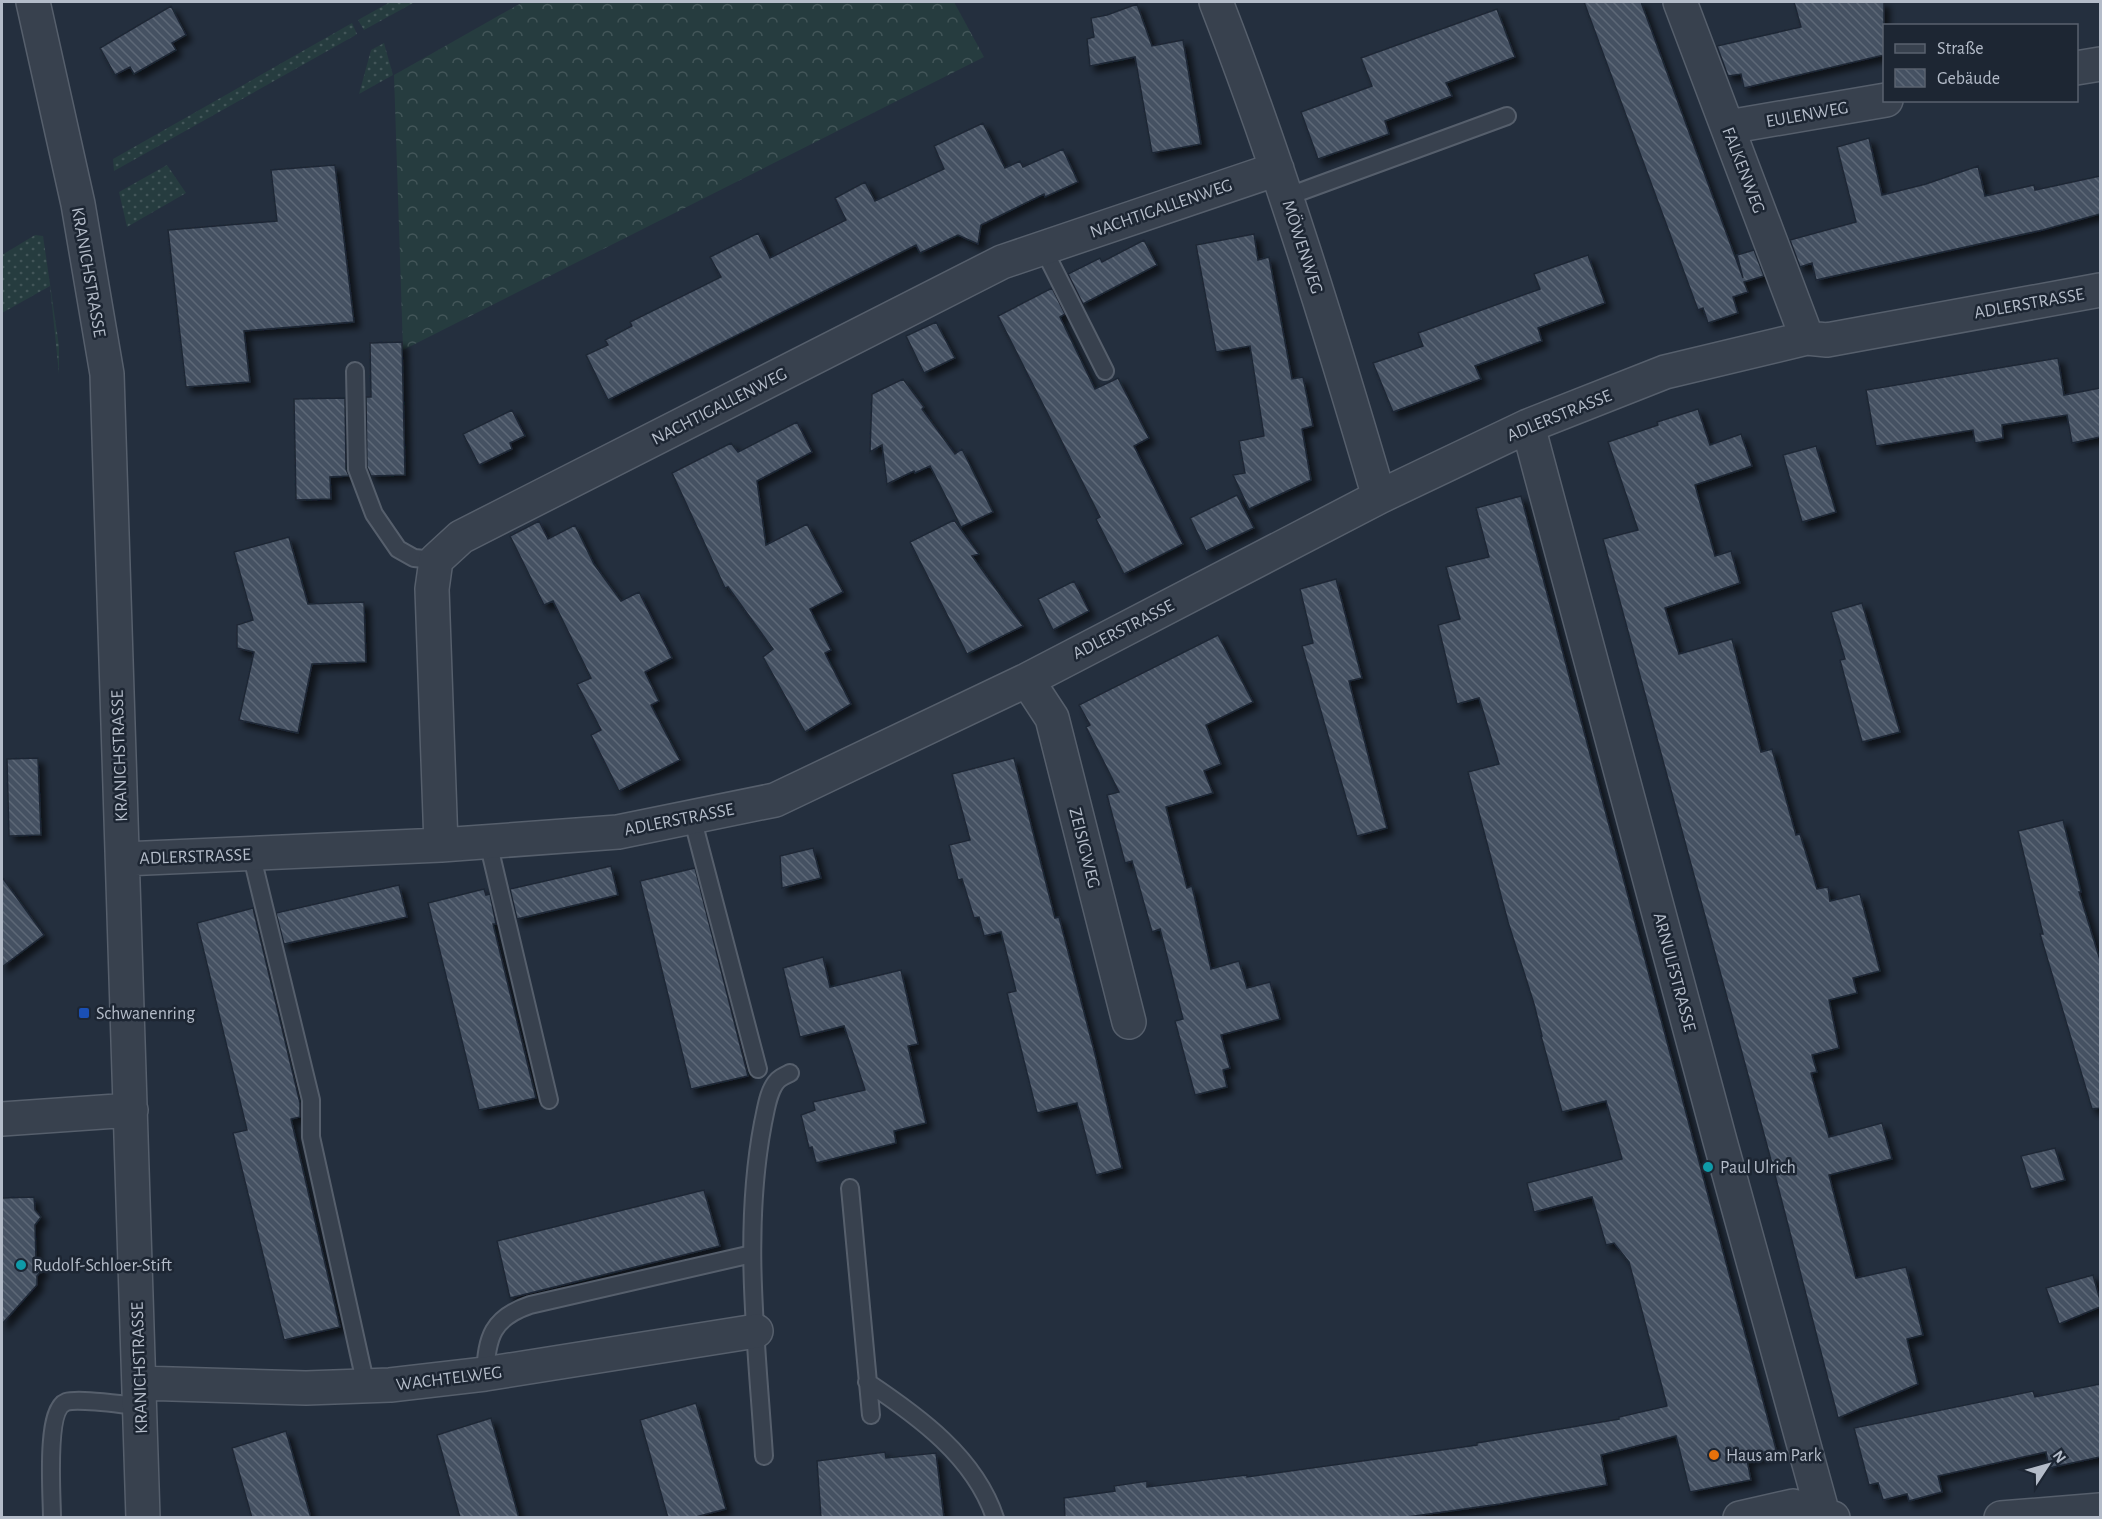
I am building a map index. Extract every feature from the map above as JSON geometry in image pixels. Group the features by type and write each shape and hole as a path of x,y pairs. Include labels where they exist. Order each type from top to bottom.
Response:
{"street":[{"name":"KRANICHSTRASSE","path":"33,2 78,204 107,374 143,1518"},
{"name":"MÖWENWEG","path":"1216,2 1282,183 1328,323 1378,497"},
{"name":"FALKENWEG","path":"1680,2 1807,338"},
{"path":"2078,68 2100,64"},
{"name":"EULENWEG","path":"1728,127 1883,101"},
{"name":"NACHTIGALLENWEG","path":"436,560 461,537 1002,262 1043,248 1282,183"},
{"name":"ADLERSTRASSE","path":"123,859 441,845 618,832 775,800 1027,680 1378,497 1528,426 1665,372 1807,338 1827,340 2100,290"},
{"name":"ARNULFSTRASSE","path":"1528,426 1826,1517"},
{"path":"436,560 432,589 441,845"},
{"name":"ZEISIGWEG","path":"1027,680 1052,718 1129,1022"},
{"path":"2,1119 131,1110"},
{"name":"WACHTELWEG","path":"140,1395 390,1385 484,1374 756,1330"},
{"path":"1740,1518 1793,1506 1826,1517"},
{"path":"2001,1518 2100,1510"}],"lane":[{"path":"1282,183 1507,116"},
{"path":"1043,248 1105,371"},
{"path":"355,371 357,469 374,514 398,549 414,558 436,560"},
{"path":"692,817 758,1069"},
{"path":"488,842 549,1100"},
{"path":"250,854 310,1100 310,1137 366,1386"},
{"path":"764,1456 752,1254 757,1161 768,1100 777,1081 790,1073"},
{"path":"850,1188 871,1415"},
{"path":"484,1374 486,1349 492,1334 502,1319 514,1310 752,1254"},
{"path":"867,1382 954,1449 977,1481 995,1518"},
{"path":"52,1518 52,1434 57,1410 61,1405 75,1401 140,1395"}],"green space":[{"path":"390,2 415,2 364,30 358,20"},
{"path":"523,2 954,2 984,57 403,350 394,75"},
{"path":"352,23 357,34 354,36 114,171 113,159"},
{"path":"384,43 393,75 359,94 371,50"},
{"path":"167,165 186,193 127,227 119,192"},
{"path":"35,235 43,236 59,346 59,374 50,286 2,313 2,255"}],"building":[{"path":"1584,2 1641,2 1743,278 1737,255 1754,250 1764,276 1744,282 1748,292 1733,297 1738,313 1708,323 1703,308 1698,310"},
{"path":"1794,2 1884,2 1883,55 1744,88 1741,74 1728,76 1717,46 1801,27"},
{"path":"1137,4 1152,46 1183,40 1201,144 1152,153 1135,57 1090,66 1087,39 1094,37 1091,18"},
{"path":"171,6 186,35 172,43 176,50 134,74 130,67 115,75 100,48"},
{"path":"1497,9 1515,57 1446,83 1452,96 1385,121 1389,134 1318,159 1301,112 1372,86 1361,58"},
{"path":"983,123 1005,168 1020,161 1023,167 1063,149 1078,182 1045,197 1044,194 981,225 978,244 958,235 920,253 916,245 608,400 586,355 608,345 605,340 632,326 630,322 721,277 710,257 758,233 770,258 846,220 835,198 865,182 875,201 944,169 934,146"},
{"path":"1869,138 1882,195 1926,184 1978,166 1985,196 2034,185 2035,190 2100,176 2100,214 2043,230 1816,280 1812,263 1800,267 1790,240 1856,222 1837,147"},
{"path":"335,165 354,322 244,331 250,382 186,387 168,230 277,221 271,170"},
{"path":"1254,234 1258,260 1269,257 1292,379 1303,377 1313,426 1302,429 1311,480 1249,509 1233,475 1245,473 1239,441 1264,436 1250,346 1216,352 1196,245"},
{"path":"1144,240 1157,265 1083,304 1068,274 1100,258 1102,262"},
{"path":"1588,255 1605,303 1538,328 1542,341 1475,366 1481,379 1393,412 1373,363 1423,346 1418,333 1540,289 1534,274"},
{"path":"1052,288 1065,314 1060,317 1095,389 1118,378 1149,438 1134,446 1183,544 1124,574 1096,519 1100,517 998,316"},
{"path":"936,322 955,358 924,373 906,336"},
{"path":"402,342 405,475 371,476 367,467 366,397 371,397 370,343"},
{"path":"2058,358 2064,395 2100,388 2100,437 2072,443 2067,415 2002,425 2003,438 1975,443 1973,430 1876,446 1866,390"},
{"path":"903,379 955,454 962,449 993,512 961,527 930,466 887,484 882,445 870,452 872,394"},
{"path":"345,398 346,469 349,476 330,477 331,499 296,500 294,399"},
{"path":"1698,409 1710,445 1741,434 1752,466 1695,485 1715,556 1731,551 1740,583 1665,608 1679,654 1732,639 1761,752 1772,749 1796,835 1800,834 1817,889 1828,887 1830,901 1860,894 1880,971 1853,978 1857,993 1829,1000 1839,1048 1812,1055 1817,1072 1811,1073 1829,1137 1882,1123 1892,1159 1829,1175 1856,1278 1906,1267 1923,1335 1907,1339 1918,1384 1838,1418 1775,1175 1603,539 1638,530 1608,442 1658,425 1657,422"},
{"path":"512,410 525,436 510,443 512,449 479,465 463,434"},
{"path":"797,422 812,452 757,481 766,545 807,524 843,592 810,609 831,650 825,653 851,704 805,732 763,657 773,649 728,587 725,588 672,473 731,443 738,452"},
{"path":"1816,446 1836,512 1802,522 1783,455"},
{"path":"1237,495 1254,528 1206,551 1190,518"},
{"path":"1521,496 1777,1453 1747,1460 1751,1480 1690,1492 1676,1436 1601,1455 1607,1485 1500,1504 1400,1518 1065,1518 1064,1498 1115,1491 1114,1486 1147,1481 1147,1487 1247,1475 1247,1477 1477,1445 1477,1443 1619,1419 1619,1417 1667,1406 1629,1262 1614,1243 1606,1245 1592,1197 1534,1212 1527,1183 1622,1159 1606,1101 1562,1112 1468,772 1499,764 1479,698 1457,704 1438,625 1460,619 1446,567 1489,557 1476,508"},
{"path":"954,520 979,554 972,556 1023,626 967,654 910,542"},
{"path":"539,521 548,539 575,525 594,564 621,601 639,592 672,658 645,672 659,701 651,705 680,760 619,791 591,735 601,730 577,684 591,678 553,601 544,605 510,536"},
{"path":"289,537 308,604 364,602 366,662 312,664 298,733 239,720 254,652 237,648 237,625 253,620 234,552"},
{"path":"1336,579 1362,678 1349,681 1387,828 1357,836 1302,646 1313,643 1300,589"},
{"path":"1074,581 1089,611 1053,630 1038,599"},
{"path":"1862,603 1900,732 1862,742 1840,660 1845,659 1831,612"},
{"path":"1218,635 1253,702 1206,725 1221,764 1204,771 1213,793 1166,807 1187,888 1192,886 1211,969 1239,961 1247,988 1270,982 1280,1019 1221,1035 1230,1068 1223,1070 1227,1087 1195,1095 1175,1021 1183,1019 1160,929 1152,932 1132,861 1125,863 1107,795 1119,792 1086,727 1090,725 1079,705"},
{"path":"38,758 41,835 9,836 7,759"},
{"path":"1014,758 1055,918 1059,917 1122,1168 1096,1175 1077,1103 1037,1113 1007,993 1016,991 1001,932 984,936 979,917 974,918 962,879 958,880 949,845 970,840 952,774"},
{"path":"2063,820 2081,892 2079,892 2100,960 2100,1108 2092,1109 2040,934 2043,934 2018,831"},
{"path":"813,848 821,878 782,888 780,856"},
{"path":"611,866 618,895 517,919 510,889"},
{"path":"695,868 748,1076 691,1089 640,881"},
{"path":"2,877 44,935 2,967"},
{"path":"399,885 407,917 284,944 276,913"},
{"path":"484,889 486,895 490,894 496,924 493,924 536,1098 479,1110 428,903"},
{"path":"253,908 300,1103 300,1117 291,1119 340,1327 284,1340 233,1133 247,1130 197,923"},
{"path":"823,957 830,987 901,970 918,1044 908,1046 926,1123 894,1131 896,1143 816,1163 812,1147 809,1148 801,1115 815,1110 813,1102 865,1090 844,1026 800,1037 783,968"},
{"path":"2055,1148 2065,1180 2031,1189 2021,1156"},
{"path":"704,1190 720,1246 510,1298 497,1241"},
{"name":"Rudolf-Schloer-Stift","path":"34,1197 35,1210 41,1217 35,1225 36,1262 43,1269 37,1276 37,1285 2,1324 2,1198"},
{"path":"2093,1275 2100,1307 2059,1324 2046,1288"},
{"path":"2100,1384 2100,1457 2049,1468 2046,1452 1938,1476 1942,1492 1909,1501 1907,1494 1883,1500 1878,1483 1869,1485 1854,1428 2033,1391 2035,1397"},
{"path":"696,1403 726,1509 692,1518 668,1518 640,1420"},
{"path":"491,1418 519,1518 460,1518 437,1435"},
{"path":"286,1431 311,1518 252,1518 232,1448"},
{"path":"885,1452 886,1458 936,1453 944,1518 821,1518 817,1461"}],"place":[{"name":"Schwanenring","path":"84,1013"},
{"name":"Paul Ulrich","path":"1708,1167"},
{"name":"Rudolf-Schloer-Stift","path":"21,1265"},
{"name":"Haus am Park","path":"1714,1455"}]}
